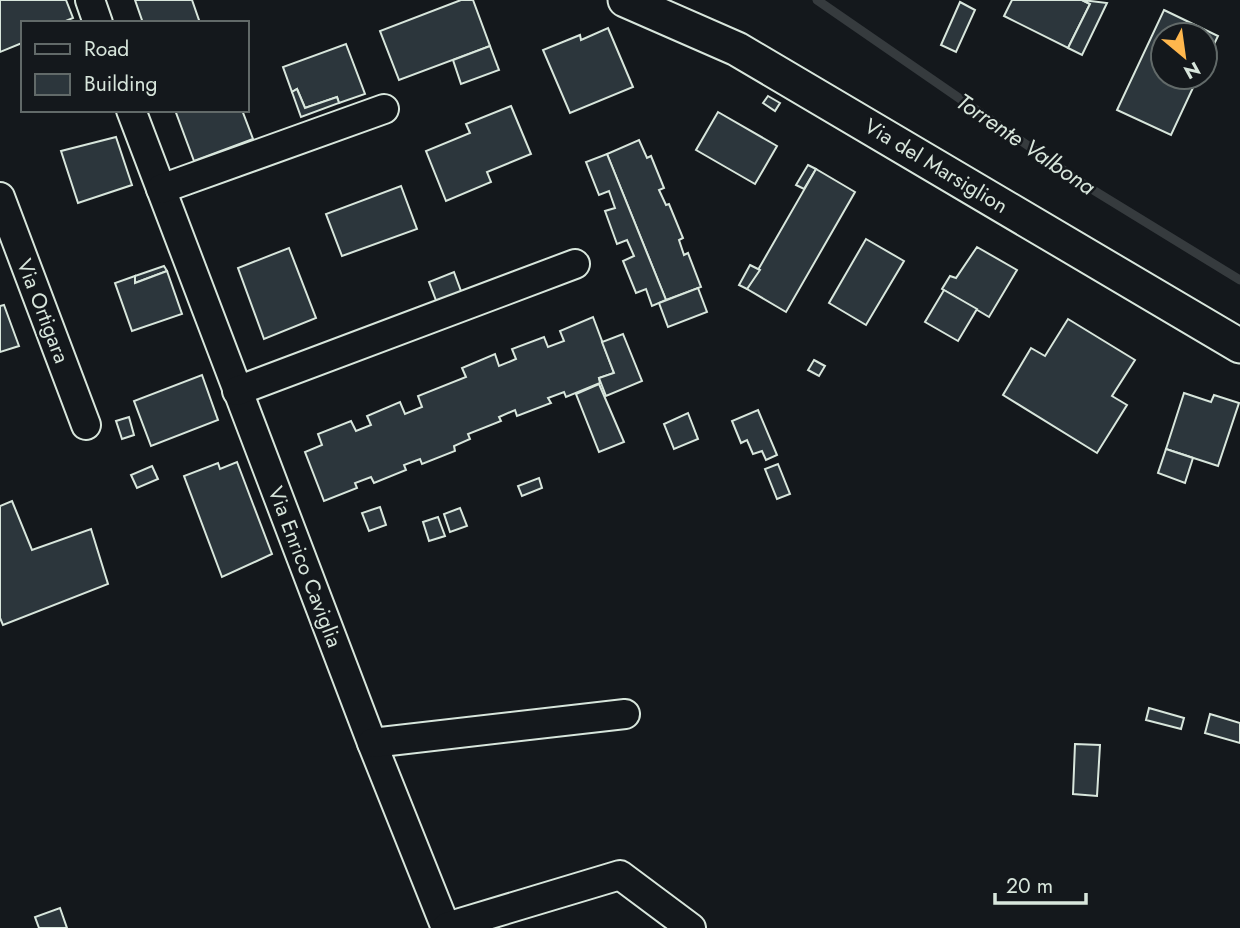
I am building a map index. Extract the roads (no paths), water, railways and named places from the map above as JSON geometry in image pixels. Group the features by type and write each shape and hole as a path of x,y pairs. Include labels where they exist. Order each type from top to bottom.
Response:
{"street":[{"path":"90,0 97,21"},
{"name":"Via del Marsiglion","path":"625,0 669,17 737,50 1240,346"},
{"path":"160,189 384,109"},
{"name":"Via Enrico Caviglia","path":"132,112 372,743 446,928 620,875 691,928"},
{"name":"Via Ortigara","path":"0,197 86,425"},
{"path":"237,391 575,264"},
{"path":"372,743 625,713"}],"waterway":[{"name":"Torrente Valbona","path":"817,0 1085,185 1240,280"}]}
